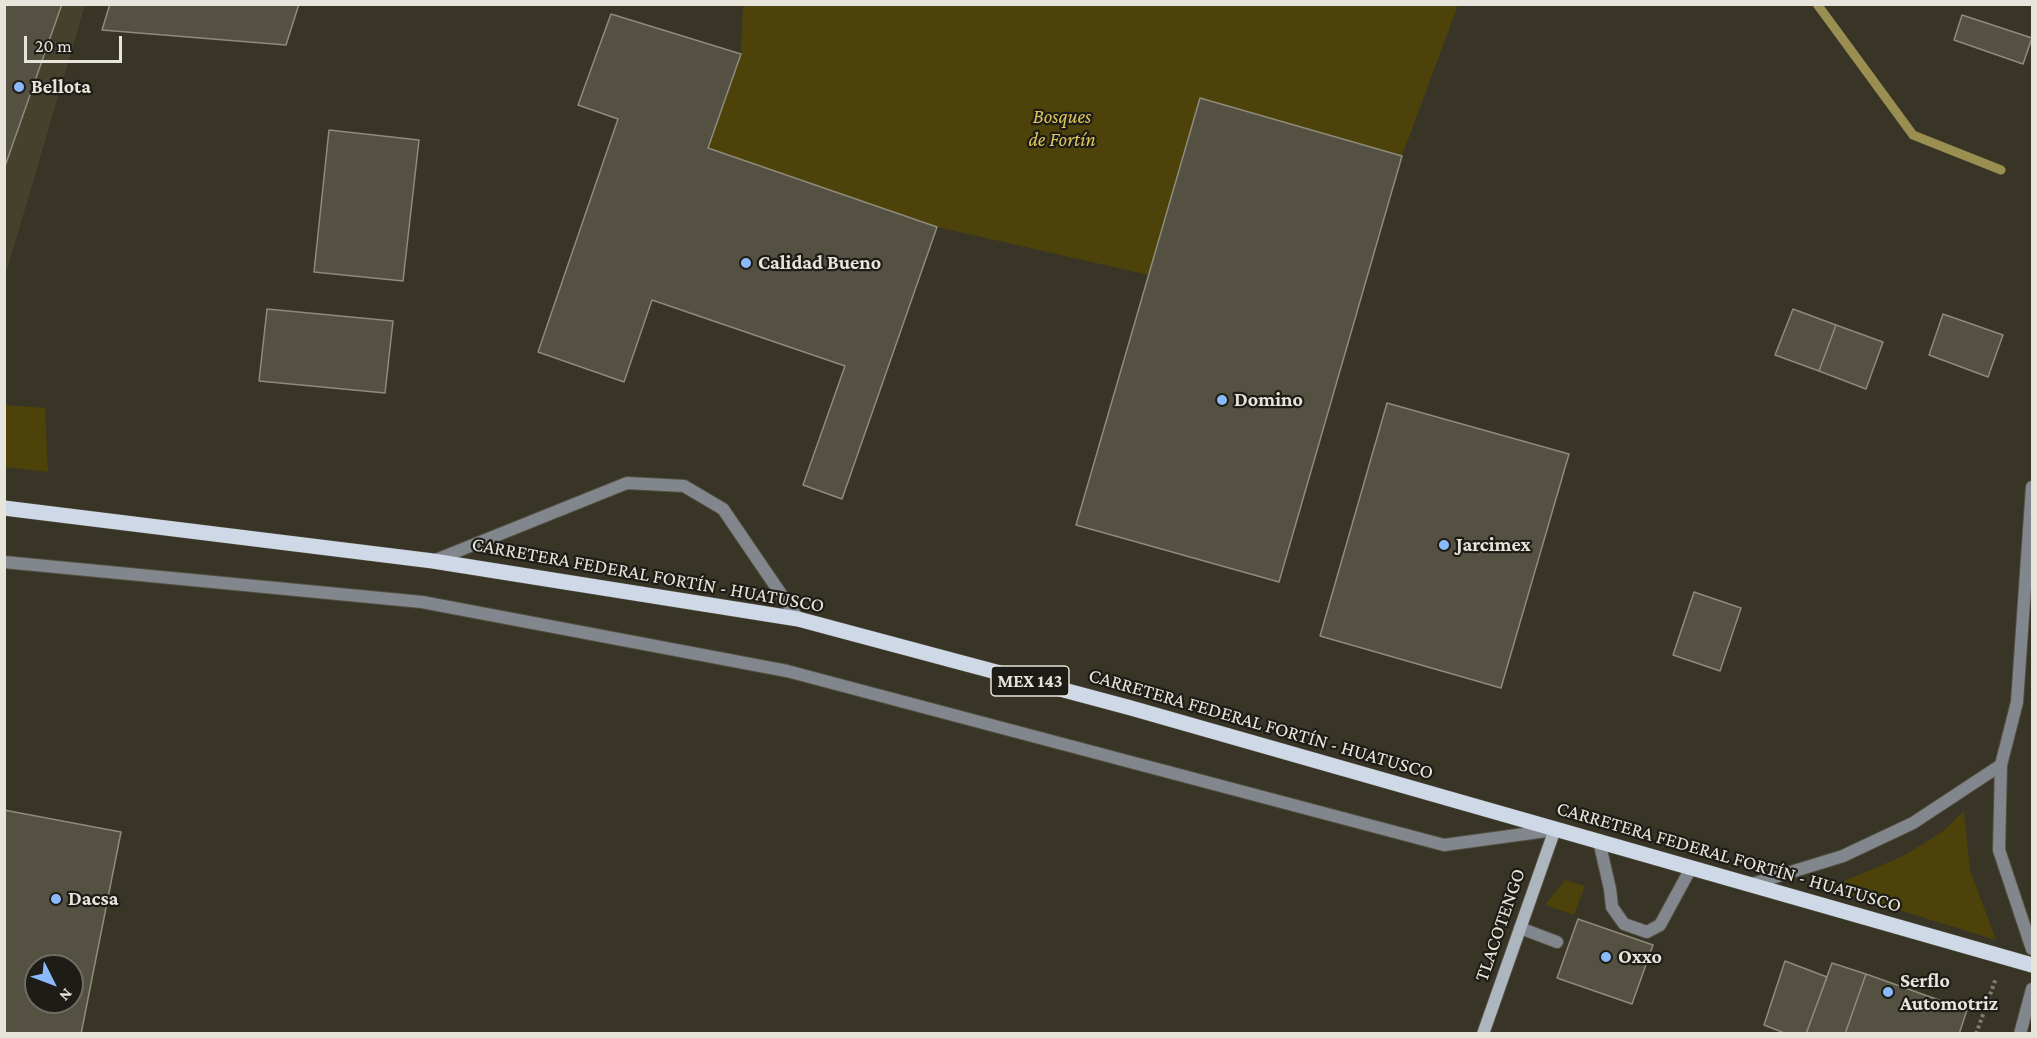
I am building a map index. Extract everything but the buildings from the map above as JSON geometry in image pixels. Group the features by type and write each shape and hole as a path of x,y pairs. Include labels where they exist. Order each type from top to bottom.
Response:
{"main road":[{"name":"CARRETERA FEDERAL FORTÍN - HUATUSCO","path":"4,508 433,561 798,619 1131,708 2032,965"}],"street":[{"path":"433,561 627,483 684,486 723,509 798,619"},
{"path":"2032,487 2017,702 2001,765 1999,850 2032,949"},
{"path":"4,562 422,602 787,671 1444,845 1555,829"},
{"path":"1747,885 1853,851 1913,823 2001,765"},
{"name":"TLACOTENGO","path":"1483,1034 1555,829"},
{"path":"1599,841 1612,907 1624,924 1647,932 1660,925 1691,868"},
{"path":"1520,928 1557,942"},
{"path":"2020,1034 2032,989"}],"path":[{"path":"1976,1034 2003,958"}],"shaded area":[{"path":"5,5 85,5 5,277"}],"green space":[{"name":"Bosques de Fortín","path":"743,5 1458,5 1402,156 1200,98 1149,275 937,227 708,148 741,54"},
{"path":"4,405 45,408 48,472 5,467"},
{"path":"1964,811 1970,870 1996,940 1828,888 1903,856 1942,832"},
{"path":"1565,880 1585,886 1574,915 1545,905"}],"waterway":[{"path":"1817,4 1913,135 2001,170"}],"place":[{"name":"Bellota","path":"19,87"},
{"name":"Calidad Bueno","path":"746,263"},
{"name":"Domino","path":"1222,400"},
{"name":"Jarcimex","path":"1444,545"},
{"name":"Dacsa","path":"56,899"},
{"name":"Oxxo","path":"1606,957"},
{"name":"Serflo Automotriz","path":"1888,992"}]}
